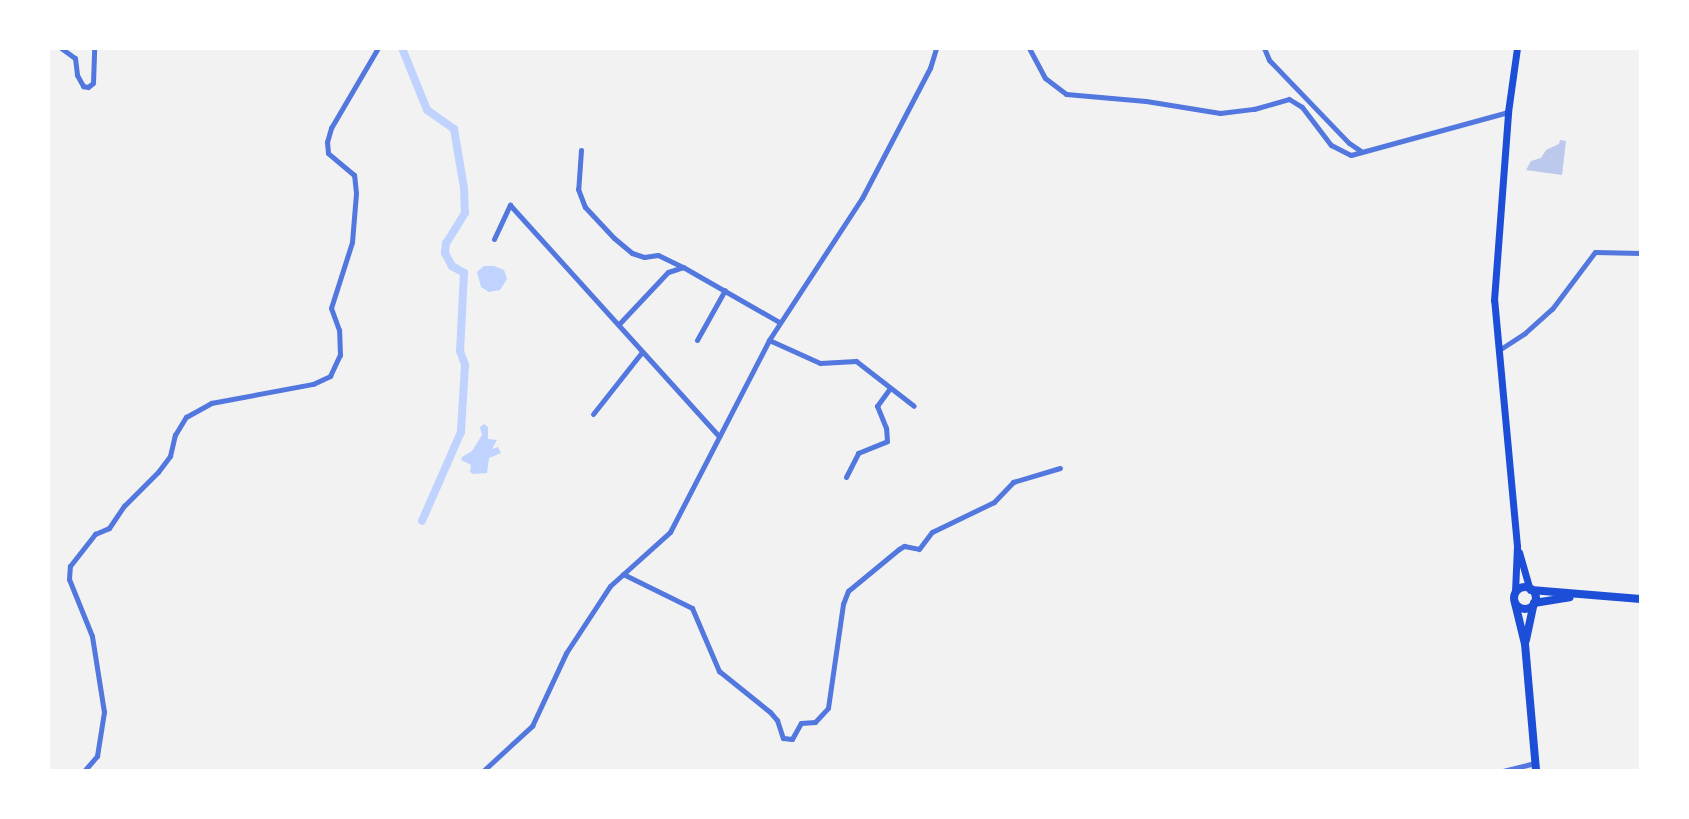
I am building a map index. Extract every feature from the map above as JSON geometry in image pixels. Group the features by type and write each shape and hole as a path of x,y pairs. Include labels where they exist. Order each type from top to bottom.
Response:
{"highway":[{"path":"1525,644 1534,604 1530,589"},
{"path":"1536,767 1525,644 1515,592 1530,589 1574,596 1641,599"},
{"path":"1515,603 1524,609 1574,596"}],"main road":[{"path":"1515,592 1517,546 1494,300 1508,112 1517,48"},
{"path":"1517,546 1530,589"}],"street":[{"path":"61,48 75,58 77,75 83,86 88,87 93,83 94,48"},
{"path":"84,771 97,756 104,712 92,636 69,579 70,566 95,534 109,528 124,506 158,472 170,456 175,435 186,417 211,403 313,384 330,376 340,355 339,330 331,308 352,242 356,193 354,175 328,153 327,142 331,128 378,48"},
{"path":"483,771 532,726 566,653 610,586 670,532 779,322 862,198 930,68 936,48"},
{"path":"1029,48 1045,78 1066,94 1146,101 1220,113 1254,109 1289,99 1302,107 1339,151 1351,155 1508,112"},
{"path":"1264,48 1269,60 1349,143 1362,151"},
{"path":"581,150 578,189 585,207 632,253 644,257 658,255 779,322"},
{"path":"494,239 510,205 718,435"},
{"path":"1498,350 1525,333 1552,309 1595,252 1641,253"},
{"path":"619,324 668,272 683,267"},
{"path":"697,340 725,290"},
{"path":"769,340 820,363 856,361 914,406"},
{"path":"593,414 642,352"},
{"path":"846,477 858,453 887,441 886,428 877,406 890,388"},
{"path":"623,574 692,608 719,671 770,712 777,720 783,738 792,739 801,723 815,722 828,708 848,591 899,549 904,546 919,549 932,532 994,502 1013,482 1060,468"},
{"path":"1503,771 1536,767"}],"water":[{"path":"484,266 504,270 507,279 500,290 489,292 481,287 477,272"},
{"path":"484,424 488,427 488,439 497,440 492,449 498,447 501,453 489,458 487,473 473,474 470,472 471,465 461,460 472,451 482,435 480,427"}],"building":[{"path":"1560,140 1566,141 1562,175 1526,170 1531,161 1541,158"}],"waterway":[{"path":"402,48 427,110 454,129 464,188 465,213 446,243 445,253 452,266 464,273 460,351 465,365 461,432 422,521"}]}
